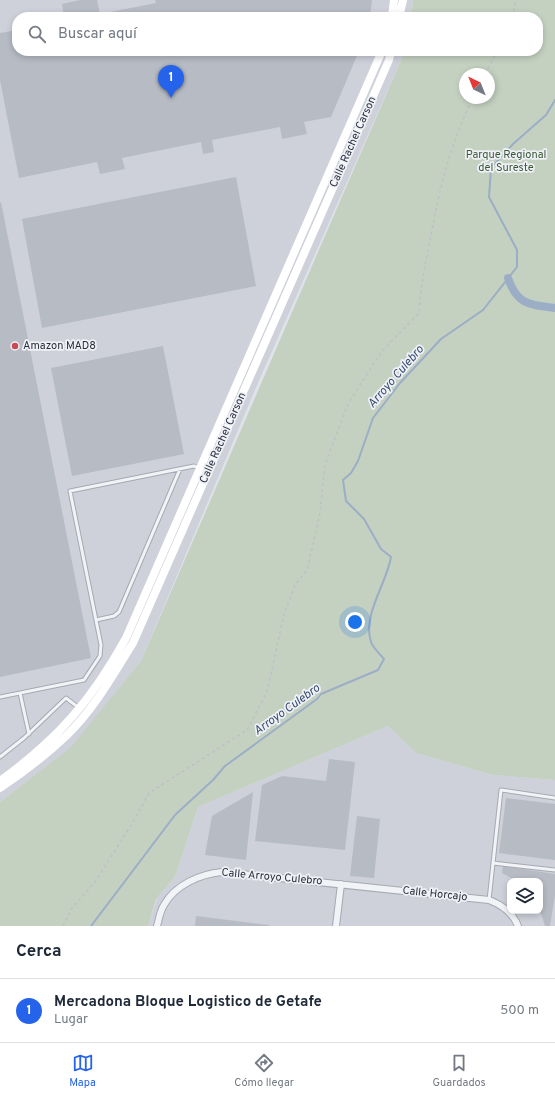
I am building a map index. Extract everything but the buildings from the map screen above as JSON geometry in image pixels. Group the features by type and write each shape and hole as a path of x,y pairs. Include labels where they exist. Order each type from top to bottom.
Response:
{"street":[{"path":"393,12 394,0"},
{"path":"400,12 403,0"},
{"name":"Calle Rachel Carson","path":"0,780 24,764 60,732 80,709 109,669 126,638 380,56"},
{"name":"Calle Rachel Carson","path":"0,788 32,766 68,734 89,710 133,643 390,56"},
{"name":"Calle Arroyo Culebro","path":"157,926 163,906 173,892 185,883 212,873 341,884"},
{"path":"336,926 341,884"},
{"name":"Calle Horcajo","path":"341,884 490,900 500,904 509,912 518,926"}],"lane":[{"path":"0,697 84,680 90,674 102,652 70,491 194,466 201,468"},
{"path":"96,620 112,616 118,612 180,469"},
{"path":"20,693 29,734"},
{"path":"0,757 29,734 66,698 80,709"},
{"path":"490,900 501,790 555,798"},
{"path":"493,863 555,870"}],"path":[{"path":"513,12 516,0"},
{"path":"489,68 495,56"},
{"path":"63,926 72,908 95,882 133,822 149,793 247,730 267,692 284,614 295,585 307,570 320,513 326,464 349,402 382,351 419,313 420,292 440,184 459,126 470,104"}],"shaded area":[{"path":"0,0 413,0 412,12 12,12 12,56 403,56 257,385 141,661 74,745 0,802"},
{"path":"388,726 416,753 493,775 555,780 555,926 148,926 157,898 175,877 198,807"}],"green space":[{"name":"Parque Regional del Sureste","path":"413,0 555,0 555,780 493,775 416,753 388,726 198,807 175,877 156,899 148,926 0,926 0,802 71,747 141,661 403,56 543,56 543,12 412,12"}],"waterway":[{"name":"Arroyo Culebro","path":"91,926 175,815 213,780 225,766 317,699 321,694 378,670 384,659 371,642 369,632 370,621 372,610 389,567 391,557 381,549 364,519 346,501 343,480 351,473 358,461 373,418 400,383 441,339 483,310 517,267 517,250 489,197 491,168 513,144 546,115 555,100"},
{"path":"508,278 520,299 538,306 555,308"}],"place":[{"name":"Mercadona Bloque Logistico de Getafe","path":"171,98"},
{"name":"Amazon MAD8","path":"15,346"}]}
